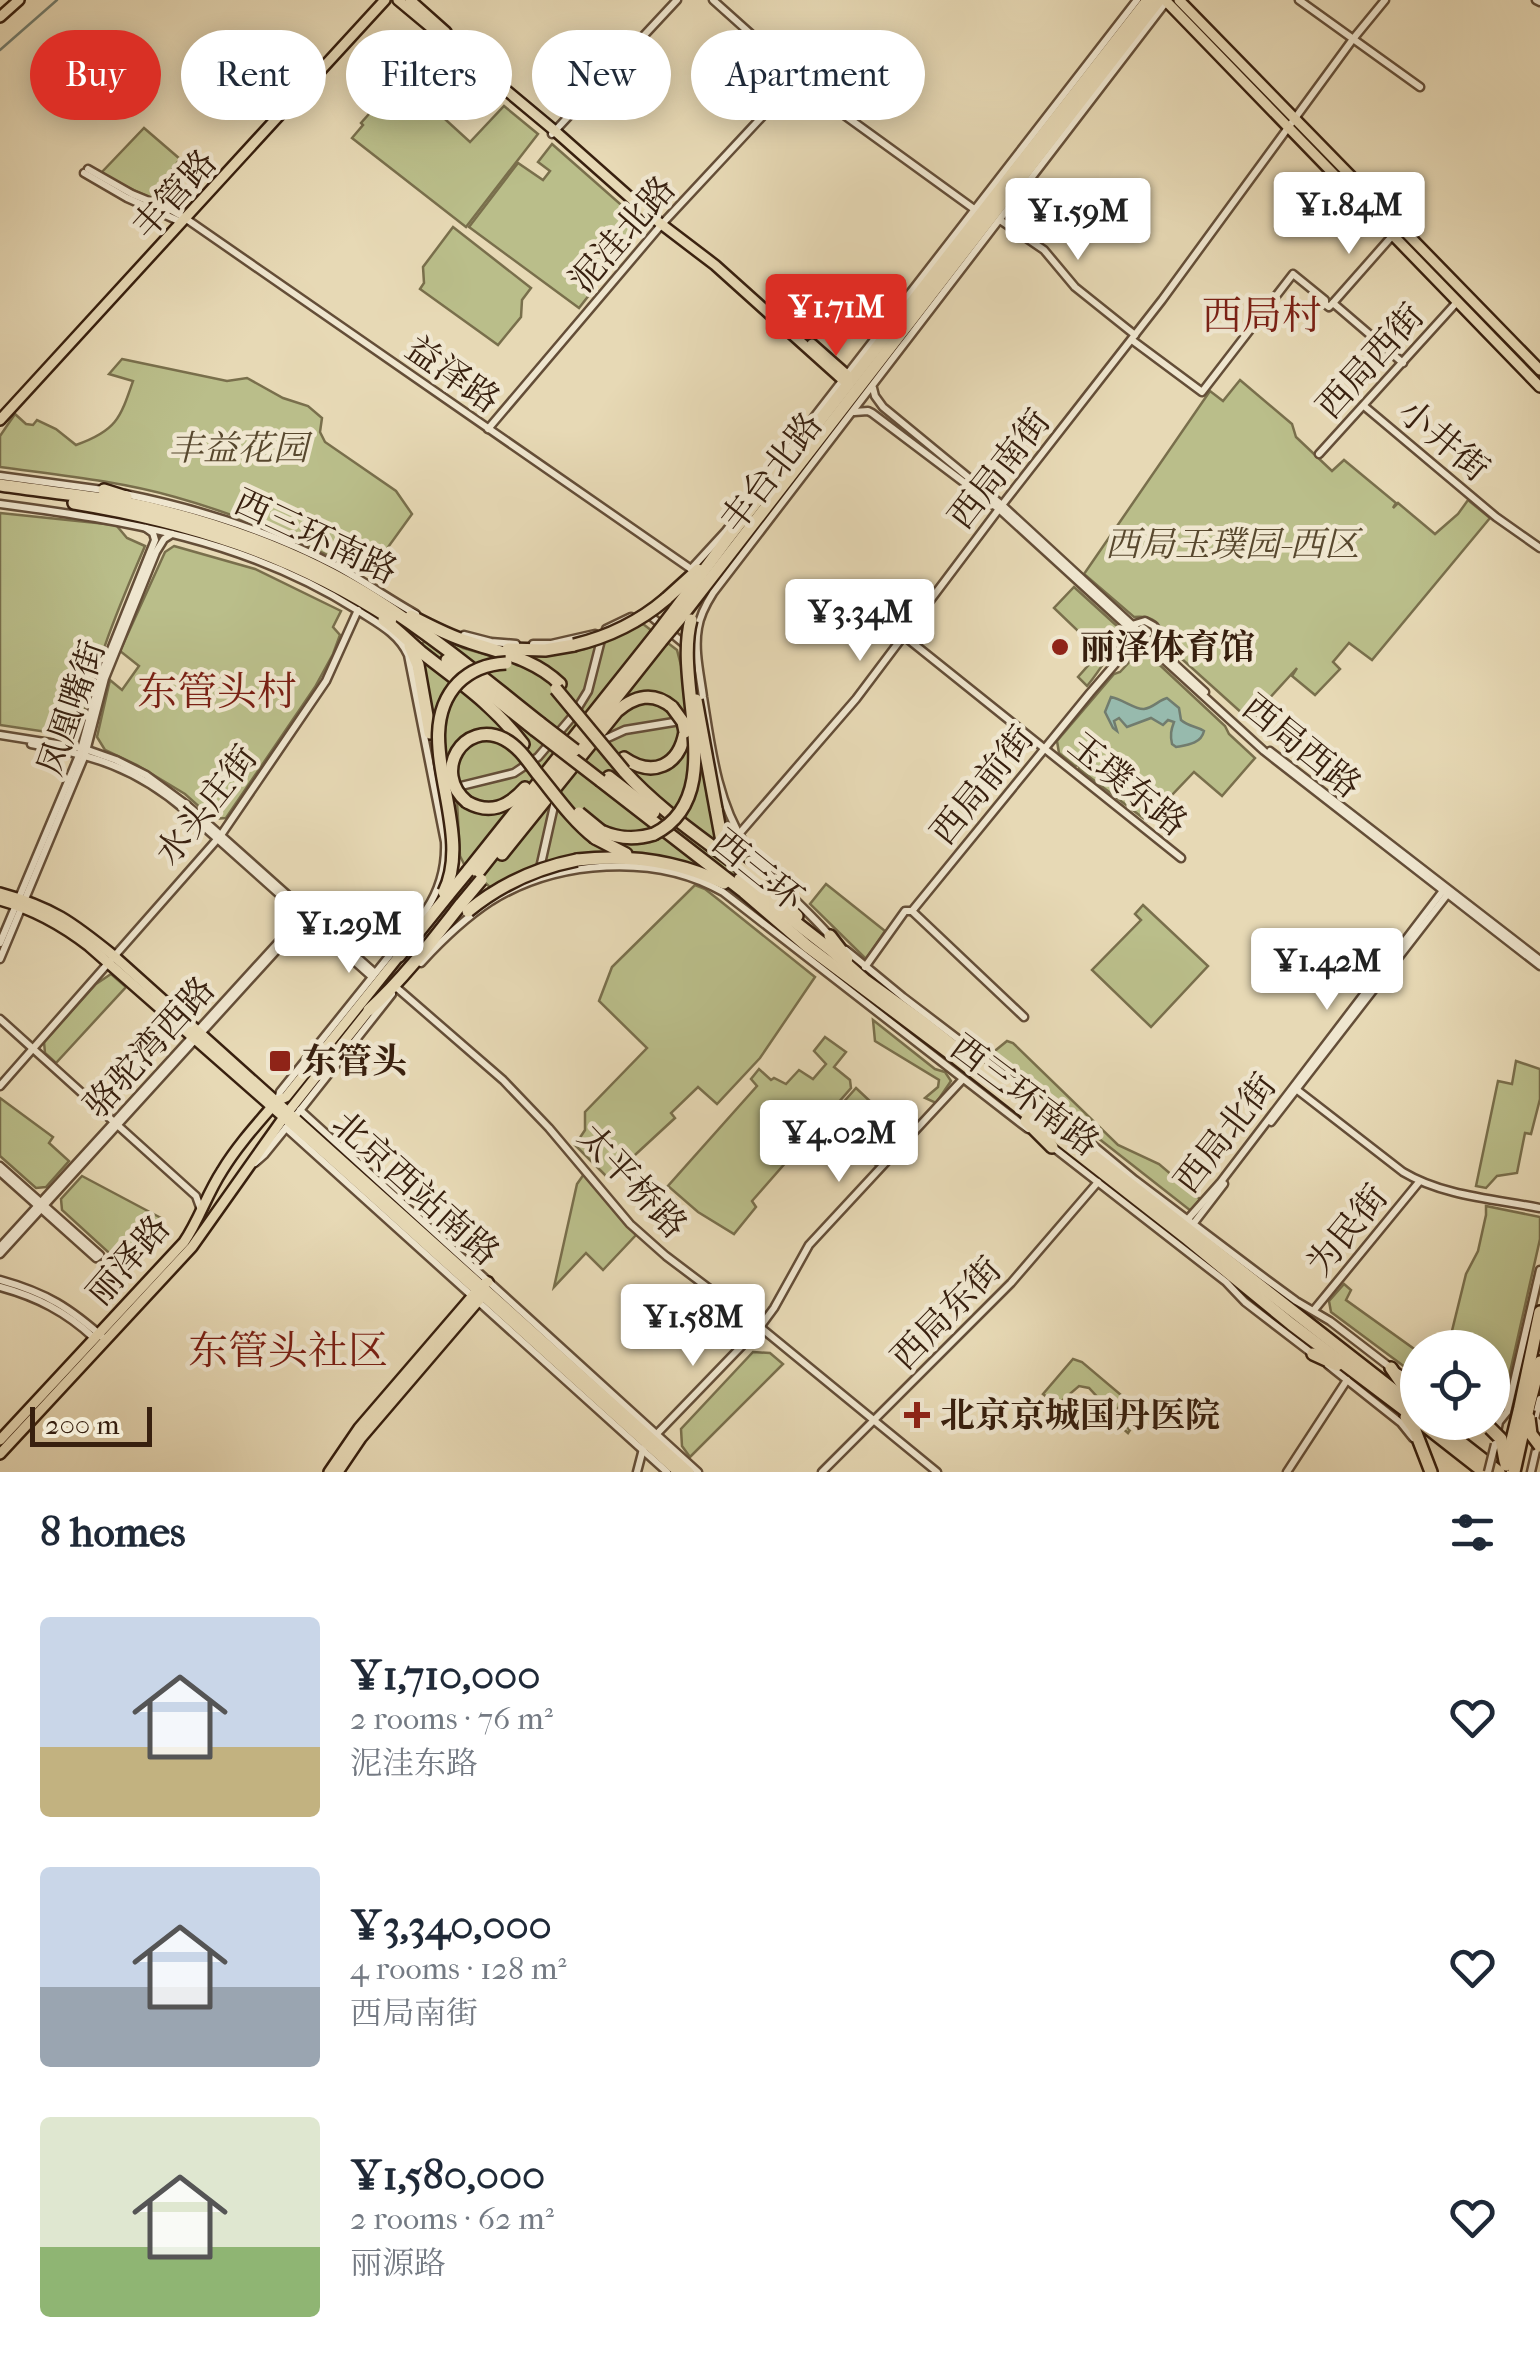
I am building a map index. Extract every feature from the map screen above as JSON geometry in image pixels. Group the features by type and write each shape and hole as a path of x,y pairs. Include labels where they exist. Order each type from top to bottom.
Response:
{"highway":[{"name":"丰台北路","path":"673,609 711,578 1010,192 1148,0"},
{"name":"丰台北路","path":"673,609 1024,160 1165,0"},
{"path":"991,188 1024,160"},
{"path":"1010,192 1046,161"},
{"path":"905,343 928,299"},
{"path":"882,342 902,302"},
{"path":"820,438 841,425"},
{"name":"西三环","path":"0,486 230,531 317,567 376,604 538,726 807,946 1400,1407"},
{"path":"104,490 156,514"},
{"name":"西三环","path":"0,493 77,500"},
{"path":"100,517 147,520 156,514"},
{"path":"400,956 475,876 656,635 693,571 728,538"},
{"path":"744,892 692,869 615,850 570,804 507,724 479,696 381,618 376,604 388,603 436,629 535,664 659,805 784,903 866,980 1310,1316 1400,1393"},
{"path":"673,609 692,638 723,841 744,870"},
{"path":"484,646 522,650 574,646 615,632 648,613 673,609"},
{"path":"369,1010 426,949 456,900 418,664 402,634"},
{"path":"656,635 518,796 508,804 493,809 476,807 457,792 452,780 456,754 465,743 488,735 500,737 516,748 577,821 598,834 631,838 654,834 668,826 681,813 694,782 686,653 692,638"},
{"path":"449,857 452,831 438,736 440,713 448,694 469,674 490,665 506,664 533,671 558,686"},
{"path":"475,876 617,711 649,696 672,706 683,722 679,751 657,768 624,765"},
{"name":"西三环","path":"603,778 830,943"},
{"path":"456,900 483,898 540,870 578,860 651,860"},
{"name":"丽泽路","path":"369,1010 456,900"},
{"path":"983,1070 1034,1096"},
{"path":"987,1083 1052,1147"},
{"path":"1144,1218 1186,1238"},
{"path":"1262,1276 1310,1316"},
{"path":"1508,1471 1528,1412 1540,1312"},
{"path":"1313,1354 1367,1381"},
{"path":"1391,1368 1400,1381"},
{"path":"1394,1402 1414,1428 1431,1472"},
{"path":"1510,1424 1528,1412"},
{"path":"1508,1471 1526,1454 1540,1448 1531,1434 1528,1412"},
{"name":"西三环","path":"1443,1440 1486,1472"},
{"path":"1463,1440 1508,1471"},
{"path":"1501,1440 1508,1471"},
{"path":"1431,1472 1439,1458 1449,1453 1460,1454"}],"main road":[{"path":"0,13 10,0"},
{"path":"0,13 19,0"},
{"name":"丰管路","path":"0,423 387,0"},
{"path":"398,0 812,351 834,369 837,366"},
{"path":"410,0 555,131"},
{"path":"1165,0 1540,370"},
{"path":"1180,0 1393,234 1540,386"},
{"name":"丰管路","path":"68,351 184,220"},
{"path":"663,223 710,255 837,366 845,378"},
{"path":"812,351 845,378"},
{"name":"北京西站南路","path":"0,896 21,902 64,927 109,961 291,1118 589,1390 688,1472"},
{"name":"丽泽路","path":"0,1454 184,1242 230,1158 274,1104 286,1098 400,956"},
{"name":"丽泽路","path":"0,1440 192,1247 369,1010"},
{"path":"313,1052 326,1046"},
{"path":"250,1134 260,1134 266,1144"},
{"path":"329,1472 359,1428 481,1292"},
{"path":"338,1472 360,1438 481,1292"},
{"name":"北京西站南路","path":"481,1292 650,1441 678,1472"}],"street":[{"path":"555,131 678,0"},
{"path":"713,0 747,30"},
{"name":"丰台北路","path":"693,571 1137,0"},
{"name":"丰台北路","path":"706,716 692,638 713,592 1046,161 1165,0"},
{"path":"1300,0 1420,87"},
{"name":"西局南街","path":"739,834 856,698 1133,338 1385,0"},
{"name":"泥洼北路","path":"488,429 663,223 759,120"},
{"path":"850,120 974,208"},
{"name":"益泽路","path":"86,171 171,210 693,571"},
{"path":"1000,220 1044,250 1075,286 1202,392 1293,274 1329,307 1393,234"},
{"name":"西局西街","path":"1319,454 1458,301"},
{"path":"1333,303 1403,363"},
{"name":"丰管路","path":"0,423 68,351"},
{"name":"西局西路","path":"872,386 883,407 1000,507 1266,748 1540,963"},
{"path":"852,412 872,413 875,405 883,407"},
{"name":"小井街","path":"1364,406 1496,517 1540,548"},
{"name":"西局西路","path":"872,413 1000,507 1284,768 1447,890"},
{"name":"西三环南路","path":"0,476 104,490 191,508 266,533 336,566 413,612 464,635 496,642 550,644 604,630 642,610"},
{"name":"西三环南路","path":"0,504 140,525 254,559 334,596 397,638 408,655 449,857"},
{"name":"凤凰嘴街","path":"84,751 102,672 155,540 150,530 140,525"},
{"name":"凤凰嘴街","path":"0,959 84,751 102,686 156,552 164,539 174,533"},
{"path":"673,609 692,638"},
{"name":"丰台北路","path":"642,610 673,609"},
{"name":"水头庄街","path":"0,1086 219,837 326,681 358,610"},
{"path":"642,610 697,654"},
{"path":"1132,625 1145,621 1154,626 1158,635 1154,645"},
{"path":"435,792 504,777 538,757 588,691 604,630"},
{"name":"西局前街","path":"865,966 904,911 912,911 1140,635"},
{"name":"玉璞东路","path":"904,636 1181,858"},
{"path":"538,879 556,796 588,752 616,733 706,716"},
{"name":"西三环南路","path":"706,716 721,790 739,834 762,866 804,906 830,943 1034,1096 1135,1180 1262,1276"},
{"path":"0,736 84,751 144,780 219,837 373,975"},
{"path":"449,857 498,897"},
{"name":"丽泽路","path":"274,1104 432,901 449,857"},
{"name":"西三环南路","path":"498,897 538,879 571,870 627,867 706,882 723,892 1394,1417 1409,1432 1431,1472"},
{"path":"442,873 483,906"},
{"name":"西局北街","path":"1191,1221 1447,890"},
{"name":"丽泽路","path":"251,1166 264,1155 397,988 456,928 498,897"},
{"name":"凤凰嘴街","path":"0,943 21,902"},
{"path":"912,911 1024,1018"},
{"name":"骆驼湾西路","path":"0,1254 305,915"},
{"name":"太平桥路","path":"397,988 503,1080 630,1224 937,1472"},
{"path":"0,1022 196,1196 201,1212"},
{"path":"637,1472 650,1441 760,1327 808,1245 963,1079"},
{"path":"1295,1088 1418,1182 1540,1208"},
{"name":"北京西站南路","path":"291,1118 481,1292 600,1410 698,1472"},
{"path":"0,1169 98,1256"},
{"name":"西局东街","path":"822,1472 1011,1283 1098,1182"},
{"name":"为民街","path":"1310,1316 1418,1182"},
{"path":"196,1196 212,1189"},
{"name":"骆驼湾西路","path":"0,1246 41,1206"},
{"path":"1510,1398 1540,1270"},
{"path":"0,1284 48,1296 76,1313 100,1339"},
{"path":"1310,1316 1400,1374"},
{"path":"1287,1472 1347,1380"},
{"path":"589,1390 600,1410"},
{"path":"1510,1412 1528,1412 1540,1399"},
{"path":"1528,1412 1540,1425 1532,1468"},
{"path":"1486,1472 1494,1440"},
{"name":"北京西站南路","path":"650,1441 668,1472"}],"green space":[{"path":"512,113 538,134 466,227 352,138 361,123 446,120 470,142 491,120 512,120"},
{"path":"144,128 180,159 151,198 101,173"},
{"path":"552,144 635,217 636,235 579,308 469,227 518,163 543,180 550,171 538,162"},
{"path":"453,227 531,288 522,300 521,317 498,345 420,289 424,283 423,267"},
{"name":"丰益花园","path":"122,359 227,381 247,378 283,398 308,406 322,418 320,432 325,442 396,491 412,514 368,575 274,531 175,497 0,467 0,436 15,414 26,424 33,425 37,420 56,429 76,445 108,429 120,414 133,381 109,374"},
{"name":"西局玉璞园-西区","path":"1240,380 1292,424 1296,437 1332,471 1344,460 1396,503 1393,508 1398,503 1435,534 1468,500 1490,518 1372,660 1349,643 1333,662 1340,669 1315,695 1292,676 1297,668 1266,702 1262,699 1258,703 1254,724 1163,642 1156,622 1134,617 1084,574 1210,391 1223,401"},
{"path":"0,513 116,525 127,538 145,546 108,636 80,728 67,735 0,725"},
{"path":"174,546 255,569 341,611 333,627 340,635 315,687 226,818 213,819 185,794 105,750 97,737 110,680 122,690 139,666 120,651 165,552"},
{"path":"1074,587 1117,626 1120,643 1087,686 1078,677 1100,652 1054,608"},
{"path":"643,624 677,650 718,809 753,867 749,874 707,873 595,856 491,888 460,856 457,801 444,757 435,751 416,653 432,630 463,648 491,656 585,649"},
{"path":"1149,655 1255,758 1222,796 1194,772 1147,821 1059,753 1057,741 1114,674 1135,656"},
{"path":"826,884 885,931 866,959 810,904"},
{"path":"695,885 815,977 760,1058 717,1104 698,1087 671,1113 675,1118 609,1179 575,1145 585,1130 585,1112 647,1048 599,1001 612,967"},
{"path":"1143,905 1208,966 1151,1027 1092,970 1141,920 1135,914"},
{"path":"111,974 126,987 56,1063 45,1053 44,1042 96,984"},
{"path":"873,1020 935,1069 945,1072 951,1081 936,1103 925,1098 938,1087 939,1080 875,1041"},
{"path":"825,1037 846,1052 834,1067 850,1080 851,1088 752,1201 756,1207 734,1234 698,1212 668,1186 757,1086 751,1079 759,1069 771,1080 786,1084 799,1070 813,1079 826,1064 814,1051"},
{"path":"1007,1041 1118,1145 1159,1164 1200,1199 1191,1211 991,1054"},
{"path":"1516,1061 1540,1069 1540,1099 1531,1134 1525,1133 1517,1173 1497,1176 1486,1188 1476,1186 1498,1081 1512,1084"},
{"path":"856,1088 907,1136 878,1167 825,1123"},
{"path":"0,1098 53,1137 49,1143 69,1161 46,1187 36,1188 0,1156"},
{"path":"584,1174 636,1235 603,1270 586,1253 554,1287 577,1184"},
{"path":"82,1176 161,1218 119,1262 62,1210 61,1199"},
{"path":"1486,1206 1540,1217 1540,1239 1510,1372 1510,1330 1452,1330"},
{"path":"1344,1284 1351,1290 1346,1300 1400,1339 1400,1363 1331,1312 1329,1301"},
{"path":"753,1352 770,1353 783,1364 690,1457 682,1446 681,1429"},
{"path":"1073,1359 1082,1362 1140,1411 1122,1404 1112,1414 1130,1430 1128,1433 1110,1417 1105,1420 1091,1416 1101,1401 1089,1388 1079,1386 1057,1405 1043,1394"}],"shaded area":[{"path":"1111,697 1144,709 1167,698 1179,708 1181,720 1204,731 1193,743 1176,747 1171,738 1174,722 1168,720 1163,725 1151,718 1127,727 1119,718 1114,721 1117,731 1105,712"}],"waterway":[{"path":"0,50 57,0"}],"place":[{"name":"丽泽体育馆","path":"1060,647"},
{"name":"东管头","path":"280,1061"},
{"name":"北京京城国丹医院","path":"917,1415"}],"district":[{"name":"西局村","path":"1262,315"},
{"name":"东管头村","path":"217,691"},
{"name":"东管头社区","path":"288,1350"}]}
